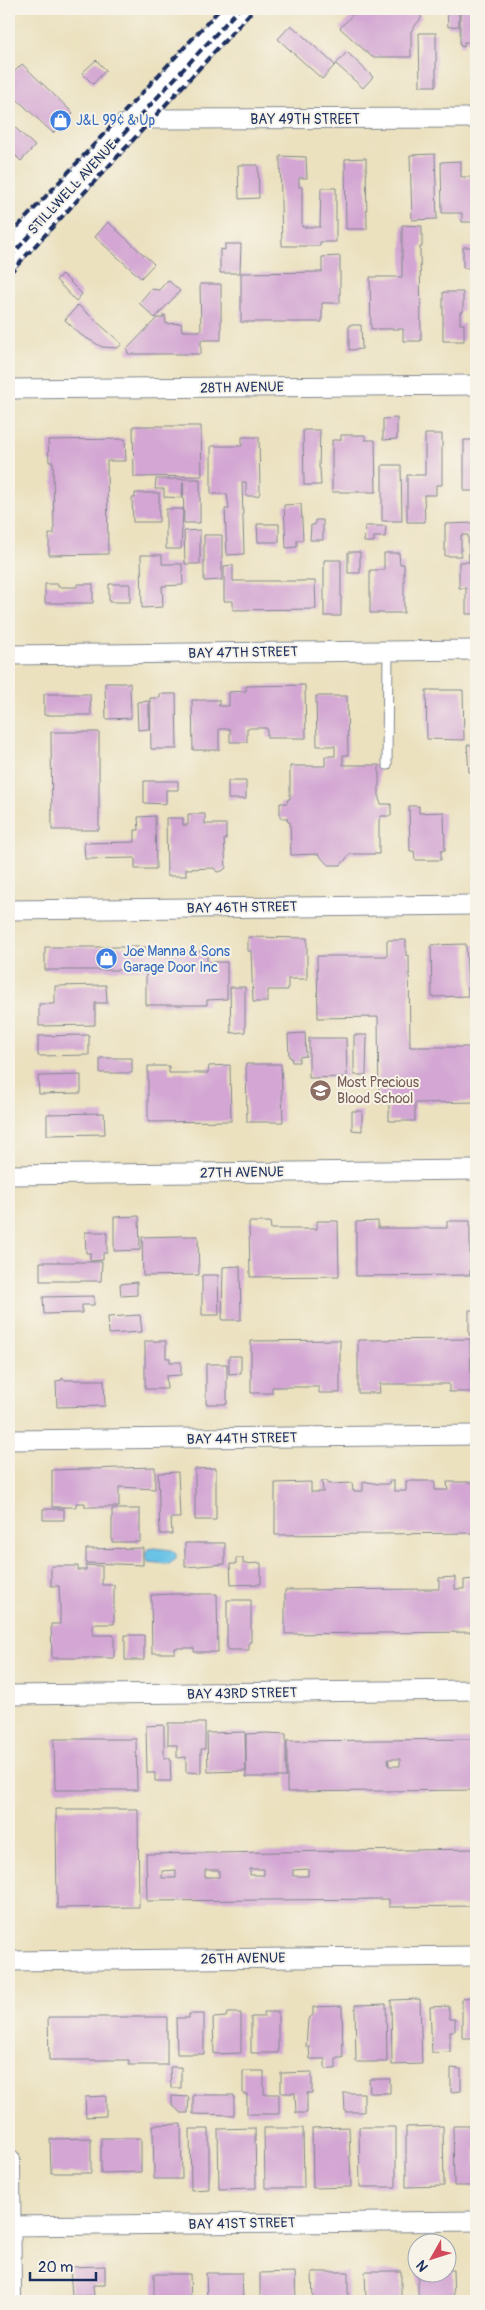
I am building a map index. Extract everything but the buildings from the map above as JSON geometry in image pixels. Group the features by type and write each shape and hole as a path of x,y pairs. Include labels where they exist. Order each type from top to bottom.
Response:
{"main road":[{"name":"STILLWELL AVENUE","path":"9,256 238,9"}],"street":[{"name":"BAY 49TH STREET","path":"134,119 476,118"},
{"name":"28TH AVENUE","path":"9,389 476,385"},
{"name":"BAY 47TH STREET","path":"9,655 476,650"},
{"name":"BAY 46TH STREET","path":"9,910 476,905"},
{"name":"27TH AVENUE","path":"9,1175 476,1170"},
{"name":"BAY 44TH STREET","path":"9,1440 476,1436"},
{"name":"BAY 43RD STREET","path":"9,1696 476,1690"},
{"name":"26TH AVENUE","path":"9,1961 476,1956"},
{"path":"9,2160 10,2301"},
{"name":"BAY 41ST STREET","path":"9,2226 476,2221"}],"lane":[{"path":"388,651 388,765"}],"water":[{"path":"148,1549 172,1550 176,1554 176,1559 169,1564 148,1562 145,1554"}],"railway":[{"path":"9,236 220,9"},
{"path":"9,258 239,9"},
{"path":"9,274 254,9"}],"place":[{"name":"J&L 99¢ & Up","path":"60,120"},
{"name":"Joe Manna & Sons Garage Door Inc","path":"107,959"},
{"name":"Most Precious Blood School","path":"321,1090"}]}
